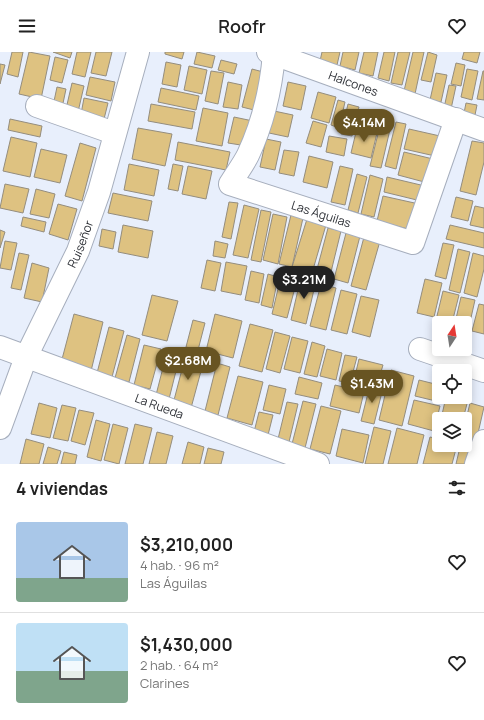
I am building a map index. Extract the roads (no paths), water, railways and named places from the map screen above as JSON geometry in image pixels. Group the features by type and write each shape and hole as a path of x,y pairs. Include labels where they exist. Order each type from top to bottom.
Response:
{"street":[{"name":"Ruiseñor","path":"0,428 26,356 78,251 99,192 114,133 138,52"},
{"name":"Halcones","path":"271,53 484,130"},
{"name":"Las Águilas","path":"271,53 272,79 261,124 247,156 230,184 413,243 456,119"},
{"path":"37,106 114,133"},
{"name":"La Rueda","path":"0,347 318,464"},
{"path":"420,349 484,371"},
{"path":"476,464 484,441"}]}
